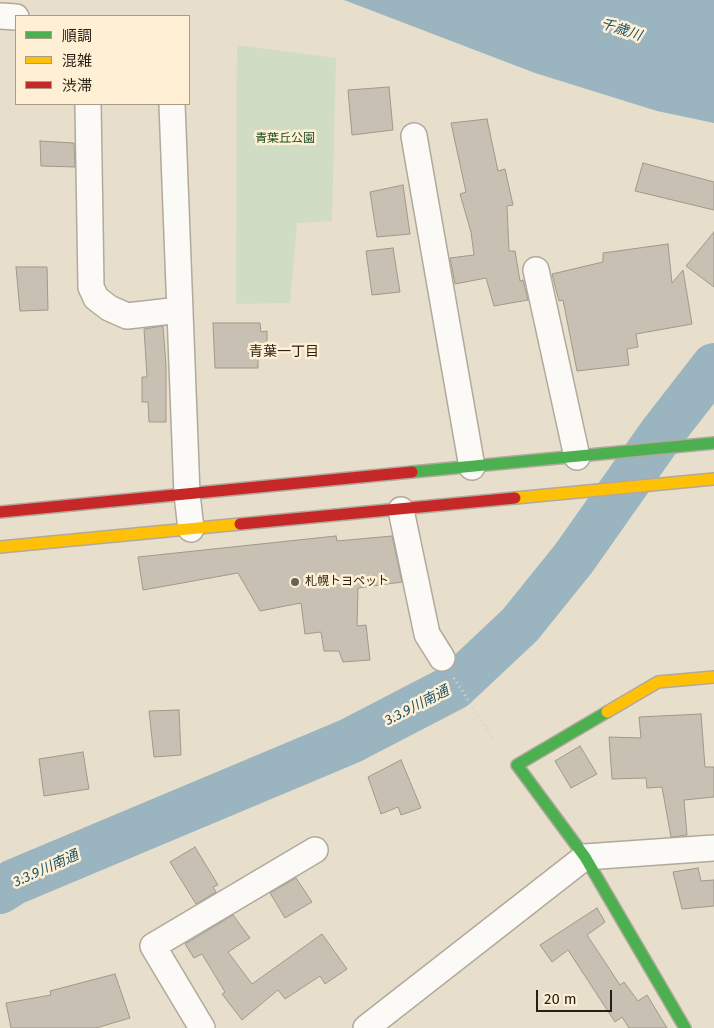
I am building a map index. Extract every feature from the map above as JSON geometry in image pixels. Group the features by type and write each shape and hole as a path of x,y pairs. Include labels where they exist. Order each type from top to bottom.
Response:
{"street":[{"path":"0,16 15,17"},
{"path":"88,105 91,287 96,298 109,308 127,316 180,310"},
{"path":"172,105 187,494 191,529"},
{"path":"414,136 472,466"},
{"path":"536,270 578,456"},
{"path":"0,512 714,443"},
{"path":"0,547 714,479"},
{"path":"401,510 427,634 442,658"},
{"path":"685,1028 585,857 517,765 658,682 714,677"},
{"path":"366,1028 585,857 714,848"},
{"path":"202,1028 153,946 315,850"}],"path":[{"path":"442,658 494,741"}],"green space":[{"name":"青葉丘公園","path":"237,45 336,58 332,221 297,223 290,303 236,304"}],"water":[{"name":"千歳川","path":"344,0 714,0 714,123 657,111 535,73"},
{"path":"714,346 714,370 700,365"}],"building":[{"path":"389,87 393,130 352,135 348,90"},
{"path":"487,119 498,171 505,169 513,205 507,206 509,251 515,251 520,281 523,280 528,300 494,306 486,278 455,284 450,258 474,255 471,232 460,194 466,192 451,123"},
{"path":"40,141 74,143 75,167 41,166"},
{"path":"643,163 714,182 714,210 635,191"},
{"path":"403,185 410,234 377,237 370,192"},
{"path":"714,232 714,287 686,266"},
{"path":"668,244 672,283 683,270 692,324 636,334 638,347 627,349 629,365 577,371 563,300 559,301 552,274 603,262 603,253"},
{"path":"393,248 400,292 372,295 366,251"},
{"path":"16,267 47,267 48,310 20,311"},
{"path":"213,323 260,323 261,332 267,331 267,354 258,354 258,368 215,368"},
{"path":"163,326 166,366 166,422 149,422 148,402 142,402 142,377 147,377 144,329"},
{"path":"336,536 337,541 392,536 402,582 358,588 357,626 366,625 370,660 343,662 339,651 324,651 321,632 305,634 301,603 260,611 238,573 143,590 138,557"},
{"path":"179,710 181,755 154,757 149,711"},
{"path":"701,714 705,767 714,767 714,797 684,800 687,835 671,837 662,787 647,788 646,778 612,779 609,737 641,738 639,717"},
{"path":"580,746 597,774 571,788 555,761"},
{"path":"83,752 89,789 44,796 39,759"},
{"path":"401,760 421,808 401,815 398,807 381,814 368,777"},
{"path":"195,847 218,885 213,887 216,892 196,904 170,862"},
{"path":"698,868 701,881 714,880 714,906 682,909 673,872"},
{"path":"296,878 312,902 285,918 270,893"},
{"path":"597,908 605,922 587,935 620,985 624,982 638,1001 647,995 667,1028 629,1028 622,1017 615,1022 568,950 552,962 540,945"},
{"path":"233,915 250,938 228,952 252,984 322,934 347,969 325,984 320,976 285,999 278,990 242,1020 222,994 225,992 202,954 194,958 185,944"},
{"path":"115,974 130,1018 96,1028 11,1028 6,1003 51,995 50,991"}],"waterway":[{"name":"3.3.9川南通","path":"0,891 14,882 350,741 454,687 520,625 574,558 662,433 714,366"}],"traffic: fast":[{"path":"412,472 714,443"},
{"path":"607,712 517,765 585,857 685,1028"}],"traffic: slow":[{"path":"515,498 714,479"},
{"path":"0,547 240,524"},
{"path":"607,712 658,682 714,677"}],"traffic: jam":[{"path":"0,512 412,472"},
{"path":"240,524 515,498"}],"place":[{"name":"札幌トヨペット","path":"295,582"}],"district":[{"name":"青葉一丁目","path":"284,352"}]}
